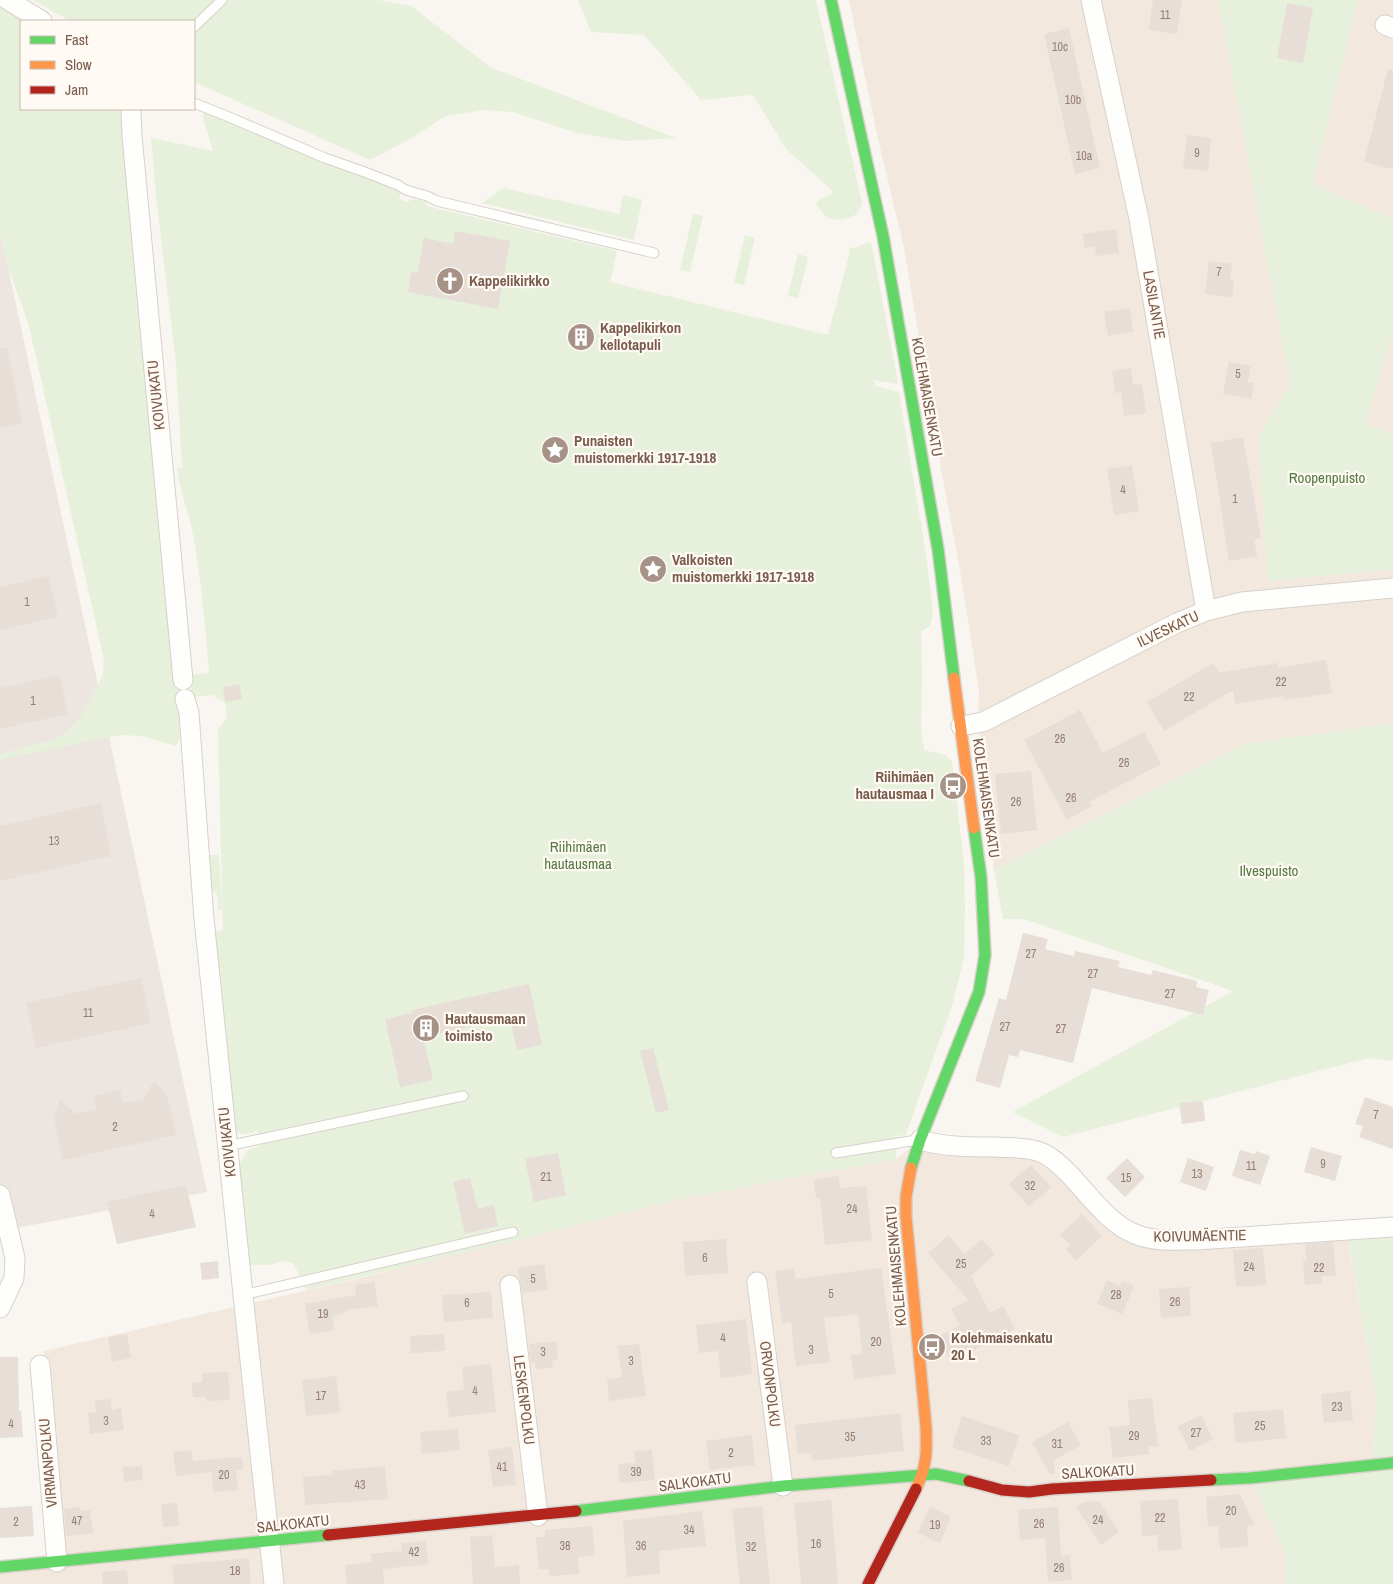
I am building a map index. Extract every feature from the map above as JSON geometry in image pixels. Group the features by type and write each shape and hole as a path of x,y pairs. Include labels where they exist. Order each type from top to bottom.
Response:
{"street":[{"path":"8,0 40,20"},
{"name":"KOLEHMAISENKATU","path":"831,0 879,219 938,549 981,877 985,956 976,1001 920,1140 908,1181 905,1206 926,1427 927,1456 922,1476 868,1584"},
{"name":"LASILANTIE","path":"1091,0 1139,219 1206,611"},
{"name":"KOIVUKATU","path":"131,110 183,680"},
{"name":"ILVESKATU","path":"961,726 983,722 1177,623 1206,611 1242,602 1393,588"},
{"name":"KOIVUKATU","path":"185,699 189,712 204,918 274,1584"},
{"name":"KOIVUMÄENTIE","path":"920,1140 952,1146 1022,1148 1047,1155 1070,1175 1112,1220 1136,1234 1151,1238 1196,1240 1393,1226"},
{"path":"0,1195 15,1258 14,1278 0,1308"},
{"name":"ORVONPOLKU","path":"757,1282 783,1486"},
{"name":"LESKENPOLKU","path":"510,1285 538,1516"},
{"name":"VIRMANPOLKU","path":"40,1365 57,1562"},
{"name":"SALKOKATU","path":"0,1567 538,1516 783,1486 936,1474 1002,1490 1028,1492 1250,1478 1393,1463"}],"lane":[{"path":"195,26 222,0"},
{"path":"195,103 230,116 325,158 437,201 654,253"},
{"path":"228,1146 463,1096"},
{"path":"836,1153 920,1140"},
{"path":"243,1295 512,1232"}],"shaded area":[{"path":"849,0 1393,0 1393,723 1243,744 994,870 978,724 979,690 960,570 904,248 878,139"},
{"path":"0,230 207,1192 0,1231"},
{"path":"920,1140 1058,1163 1136,1235 1346,1230 1376,1398 1372,1469 1250,1479 1286,1556 1286,1584 0,1584 0,1565 57,1562 44,1351 360,1278 680,1199 896,1159"}],"green space":[{"path":"33,0 378,0 411,6 492,68 676,138 625,141 577,133 513,112 485,110 446,116 410,139 370,160 195,82 195,20 68,20"},
{"path":"578,0 816,0 862,203 857,214 838,220 824,214 816,202 834,192 786,149 753,95 701,100 644,35 591,32"},
{"name":"Roopenpuisto","path":"1218,0 1358,0 1313,184 1393,219 1393,331 1366,423 1393,435 1393,570 1268,581 1258,436 1290,384"},
{"path":"0,4 27,20 20,20 20,110 123,110 130,204 179,699 180,739 175,746 142,736 120,735 0,760 0,754 52,740 67,731 81,716 102,677 104,660 29,326 8,267 0,230"},
{"name":"Riihimäen hautausmaa","path":"206,112 397,188 400,193 399,199 408,202 414,199 425,201 426,206 617,251 610,282 828,335 849,249 871,242 898,383 874,380 875,386 899,392 926,554 933,613 930,626 921,631 921,730 924,750 945,755 952,761 964,863 964,958 952,1006 905,1136 898,1135 896,1159 680,1199 306,1290 294,1264 283,1261 270,1265 248,1265 238,1167 247,1151 261,1145 257,1130 246,1134 235,1131 214,935 216,932 223,930 218,729 227,717 225,702 212,695 192,697 190,675 209,673 197,561 191,524 177,468 182,467 176,364 151,138 213,151 203,117"},
{"path":"504,188 619,214 623,195 642,200 634,240 482,203"},
{"path":"693,214 703,216 690,272 680,270"},
{"path":"745,235 755,238 744,285 734,283"},
{"path":"798,254 808,257 798,298 788,296"},
{"name":"Ilvespuisto","path":"1393,723 1393,1061 1369,1058 1063,1137 1013,1112 1233,991 1024,919 1003,919 994,870 1243,744"},
{"path":"207,855 219,855 222,910 218,910 218,896 210,888"},
{"path":"1393,1235 1393,1584 1286,1584 1286,1556 1250,1478 1372,1469 1376,1398 1348,1239"}],"building":[{"path":"1153,0 1182,0 1177,34 1149,30"},
{"path":"1287,3 1313,8 1303,63 1277,58"},
{"path":"1069,28 1100,168 1075,174 1044,34"},
{"path":"1388,69 1393,70 1393,169 1364,162"},
{"path":"1187,135 1211,138 1208,171 1183,168"},
{"path":"1116,229 1119,253 1096,256 1095,246 1085,248 1083,234"},
{"name":"Kappelikirkko","path":"455,231 510,241 498,309 408,292 411,272 418,273 424,238 453,244"},
{"path":"1209,261 1232,264 1230,281 1234,281 1232,297 1205,294"},
{"path":"1130,308 1133,332 1108,336 1104,312"},
{"path":"0,348 7,348 22,424 0,428"},
{"path":"1229,362 1251,366 1248,382 1254,383 1251,399 1223,394"},
{"path":"1131,368 1133,385 1142,384 1146,413 1124,416 1121,392 1115,393 1112,371"},
{"path":"1243,437 1261,538 1254,539 1257,556 1229,561 1211,443"},
{"path":"1132,465 1139,511 1114,515 1107,469"},
{"path":"48,576 58,617 0,630 0,587"},
{"path":"1326,660 1332,693 1285,700 1284,696 1235,704 1233,690 1164,731 1147,702 1213,663 1219,673 1278,663 1278,668"},
{"path":"59,675 68,714 0,729 0,688"},
{"path":"239,684 242,699 225,702 223,687"},
{"path":"1080,710 1103,753 1144,732 1161,764 1089,802 1092,806 1067,820 1024,740"},
{"path":"1031,771 1037,830 1001,834 995,774"},
{"path":"101,803 111,856 0,881 0,826"},
{"path":"1023,933 1048,939 1045,949 1074,956 1075,951 1120,961 1118,967 1151,975 1153,970 1197,981 1196,987 1209,990 1203,1015 1092,988 1073,1063 1020,1050 1018,1057 1009,1055 1000,1088 975,1081 999,998 1006,1000"},
{"path":"141,978 151,1023 36,1048 26,1003"},
{"name":"Hautausmaan toimisto","path":"529,984 542,1045 517,1050 510,1018 423,1037 433,1080 400,1087 385,1019 412,1013 412,1010"},
{"path":"653,1048 669,1110 656,1113 640,1051"},
{"path":"154,1081 167,1094 176,1135 63,1160 54,1118 60,1100 76,1114 97,1109 94,1096 120,1090 123,1103 143,1099"},
{"path":"1365,1097 1393,1107 1393,1149 1359,1137 1363,1126 1355,1124"},
{"path":"1203,1101 1205,1121 1182,1124 1179,1103"},
{"path":"1311,1147 1342,1156 1335,1181 1304,1172"},
{"path":"1240,1150 1255,1154 1256,1151 1270,1156 1260,1185 1232,1176"},
{"path":"558,1153 566,1195 534,1202 525,1159"},
{"path":"1127,1158 1145,1177 1125,1197 1106,1178"},
{"path":"1188,1158 1214,1167 1206,1191 1180,1182"},
{"path":"1031,1165 1051,1187 1029,1207 1009,1184"},
{"path":"839,1176 840,1188 866,1186 872,1240 825,1245 820,1198 816,1199 814,1179"},
{"path":"470,1178 478,1209 494,1205 498,1226 465,1234 453,1182"},
{"path":"186,1185 196,1227 117,1244 107,1202"},
{"path":"1082,1214 1102,1236 1076,1261 1066,1249 1070,1245 1060,1235"},
{"path":"949,1235 964,1254 982,1239 995,1254 971,1276 990,1313 1003,1306 1015,1329 951,1362 938,1337 960,1325 951,1309 968,1300 928,1253"},
{"path":"726,1239 728,1273 685,1276 683,1242"},
{"path":"1333,1242 1336,1275 1321,1277 1322,1283 1305,1285 1303,1260 1307,1260 1305,1244"},
{"path":"1263,1248 1266,1285 1236,1287 1233,1250"},
{"path":"218,1261 219,1278 202,1280 200,1263"},
{"path":"544,1264 548,1290 522,1293 518,1268"},
{"path":"881,1268 896,1374 854,1379 851,1355 862,1354 858,1314 824,1318 830,1362 796,1366 791,1322 782,1323 775,1271 794,1269 796,1279"},
{"path":"1107,1280 1119,1285 1122,1281 1134,1286 1122,1314 1097,1304"},
{"path":"374,1282 378,1306 345,1310 345,1313 332,1316 334,1330 310,1334 305,1304 356,1295 355,1285"},
{"path":"1189,1287 1191,1316 1161,1318 1159,1289"},
{"path":"491,1292 493,1318 444,1322 442,1295"},
{"path":"746,1319 752,1374 721,1378 718,1351 699,1353 696,1325"},
{"path":"127,1334 131,1358 112,1362 108,1337"},
{"path":"444,1334 445,1351 411,1353 410,1336"},
{"path":"556,1341 558,1359 552,1360 553,1367 536,1369 535,1362 531,1362 529,1344"},
{"path":"639,1344 646,1396 609,1401 607,1379 622,1377 618,1346"},
{"path":"0,1357 18,1357 19,1411 21,1411 23,1437 0,1438"},
{"path":"491,1364 496,1412 449,1417 446,1392 464,1390 462,1367"},
{"path":"228,1372 230,1400 206,1401 206,1397 193,1397 192,1383 202,1382 202,1373"},
{"path":"336,1376 340,1412 306,1416 302,1380"},
{"path":"1350,1391 1353,1420 1324,1423 1321,1394"},
{"path":"1152,1398 1158,1446 1148,1447 1149,1454 1113,1458 1109,1427 1130,1425 1128,1400"},
{"path":"110,1399 112,1410 121,1408 124,1430 90,1434 88,1413 96,1412 95,1401"},
{"path":"1283,1409 1286,1438 1236,1443 1233,1413"},
{"path":"900,1413 904,1451 812,1461 811,1453 798,1454 795,1425"},
{"path":"1201,1415 1213,1439 1190,1451 1178,1426"},
{"path":"962,1416 1019,1435 1009,1466 952,1447"},
{"path":"1068,1422 1081,1445 1054,1460 1055,1474 1050,1474 1032,1442"},
{"path":"458,1429 460,1450 422,1454 420,1432"},
{"path":"752,1435 755,1465 710,1470 706,1441"},
{"path":"512,1447 516,1485 493,1487 488,1450"},
{"path":"191,1450 193,1461 242,1457 243,1469 236,1470 238,1490 213,1492 212,1472 176,1476 173,1452"},
{"path":"652,1450 655,1480 620,1483 618,1464 635,1463 634,1451"},
{"path":"142,1466 143,1480 124,1482 123,1467"},
{"path":"385,1466 388,1499 305,1505 303,1477 332,1475 332,1471"},
{"path":"1240,1494 1254,1525 1247,1525 1248,1546 1220,1549 1218,1526 1208,1527 1206,1497"},
{"path":"1178,1499 1182,1549 1158,1551 1157,1535 1142,1536 1140,1501"},
{"path":"831,1500 838,1584 801,1584 794,1503"},
{"path":"1099,1501 1119,1532 1101,1545 1076,1507 1084,1502"},
{"path":"177,1503 179,1526 163,1527 161,1504"},
{"path":"32,1506 34,1536 0,1538 0,1508"},
{"path":"762,1506 770,1584 740,1584 732,1509"},
{"path":"80,1507 81,1511 90,1510 93,1533 66,1536 64,1509"},
{"path":"930,1507 951,1517 940,1543 918,1533"},
{"path":"1058,1507 1061,1556 1070,1555 1072,1580 1048,1582 1045,1538 1020,1540 1018,1510"},
{"path":"702,1511 706,1546 659,1551 660,1574 627,1577 623,1521"},
{"path":"592,1526 595,1555 578,1557 579,1574 550,1576 549,1569 539,1569 536,1537 545,1537 545,1530"},
{"path":"492,1535 495,1567 519,1565 520,1584 473,1584 470,1537"},
{"path":"426,1541 428,1564 383,1569 384,1584 347,1584 345,1565 372,1562 371,1554 402,1551 401,1543"},
{"path":"249,1558 251,1584 174,1584 172,1565"},
{"path":"127,1570 128,1584 103,1584 102,1572"}],"traffic: fast":[{"path":"831,0 883,236 938,549 954,678"},
{"path":"911,1168 920,1140 979,992 985,955 981,877 974,828"},
{"path":"1211,1480 1250,1478 1393,1463"},
{"path":"576,1511 783,1486 936,1474 969,1481"},
{"path":"0,1567 328,1535"}],"traffic: slow":[{"path":"954,678 974,828"},
{"path":"911,1168 906,1197 906,1217 926,1427 924,1466 916,1489"}],"traffic: jam":[{"path":"969,1481 1002,1490 1029,1492 1211,1480"},
{"path":"868,1584 916,1489"},
{"path":"328,1535 576,1511"}],"place":[{"name":"Kappelikirkko","path":"450,281"},
{"name":"Kappelikirkon kellotapuli","path":"581,337"},
{"name":"Punaisten muistomerkki 1917-1918","path":"555,450"},
{"name":"Valkoisten muistomerkki 1917-1918","path":"653,569"},
{"name":"Riihimäen hautausmaa I","path":"953,786"},
{"name":"Hautausmaan toimisto","path":"426,1028"},
{"name":"Kolehmaisenkatu 20 L","path":"932,1347"}]}
